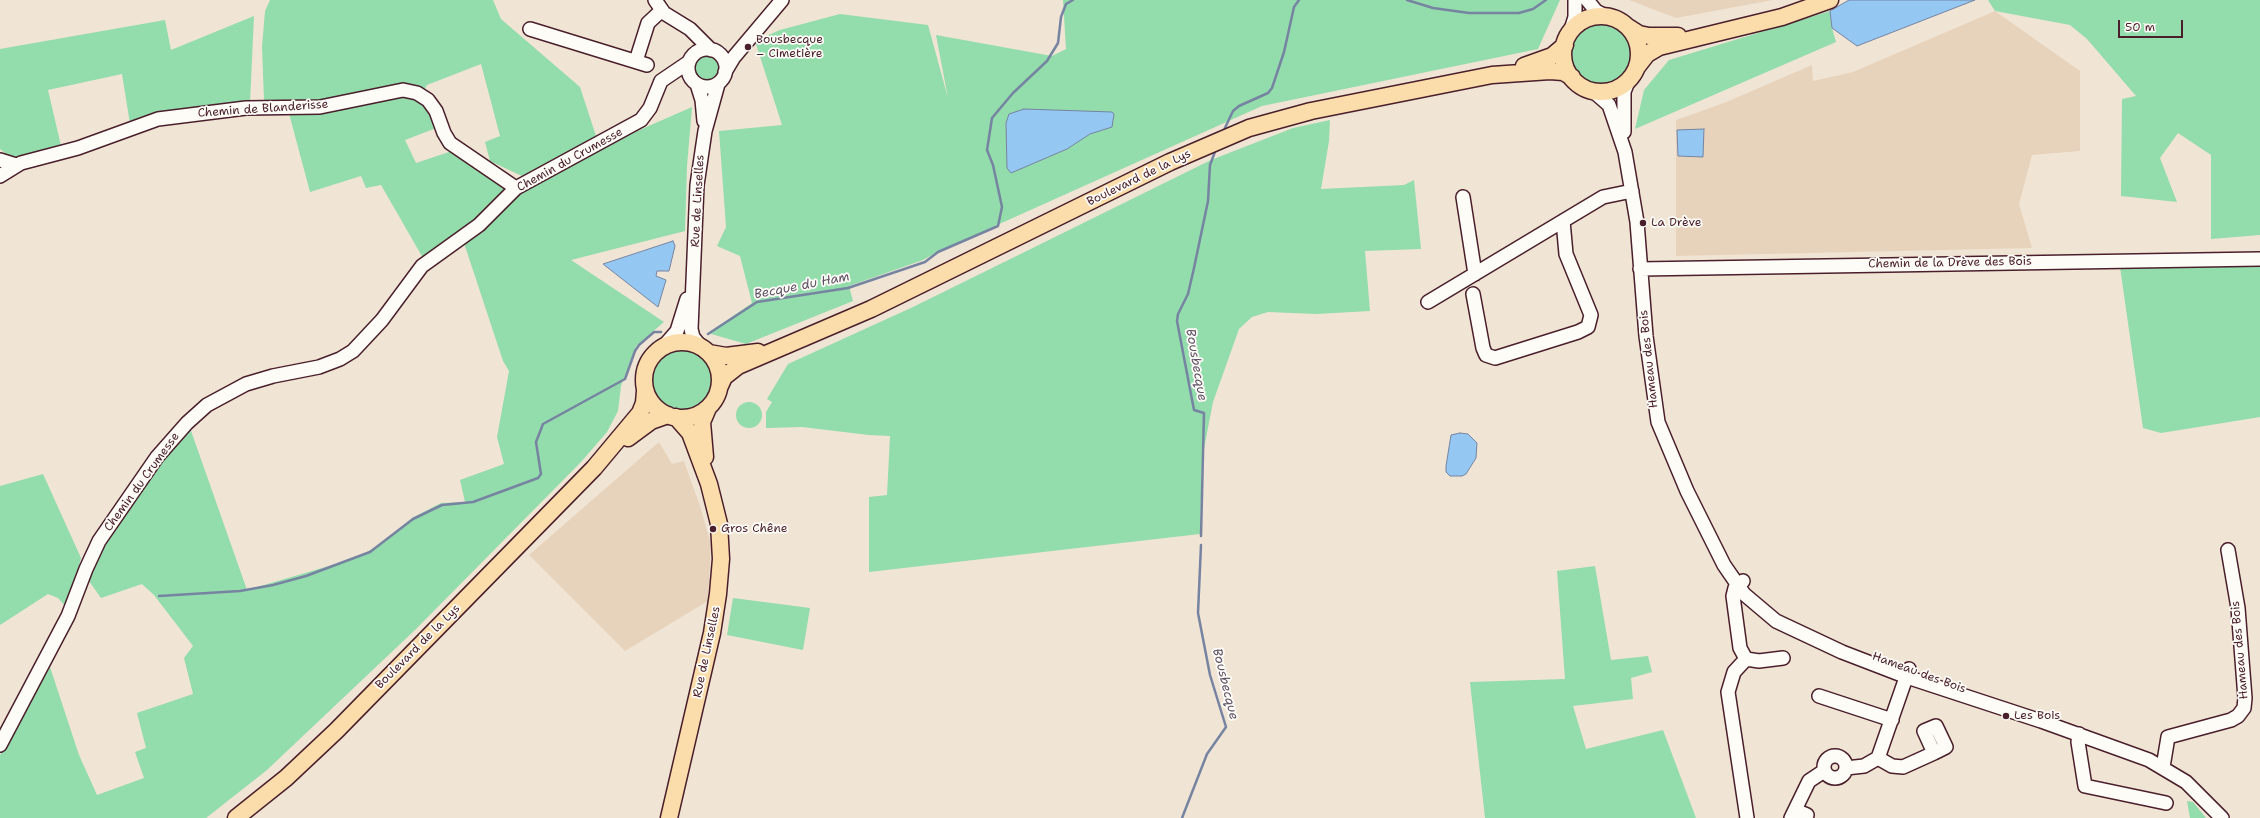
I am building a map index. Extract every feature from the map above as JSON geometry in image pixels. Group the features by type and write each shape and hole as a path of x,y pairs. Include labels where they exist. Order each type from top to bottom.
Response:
{"main road":[{"path":"1723,30 1656,36 1639,34 1616,19 1598,17 1584,20 1568,39 1564,62 1572,77 1581,86 1593,91 1611,91 1619,88 1633,73 1643,57 1655,49 1723,30 1782,17 1830,0"},
{"path":"1628,27 1638,44 1639,58 1633,73"},
{"name":"Boulevard de la Lys","path":"719,388 724,377 735,368 871,309 1219,139 1300,113 1492,75 1545,59 1557,53 1568,39"},
{"name":"Boulevard de la Lys","path":"1492,75 1550,71 1563,72 1572,77"},
{"name":"Boulevard de la Lys","path":"705,350 723,356 752,353 806,337"},
{"path":"683,342 705,350 718,369 719,388 714,401 708,408 693,416 672,416 654,406 645,391 644,377 648,363 656,352 664,346 683,342"},
{"name":"Boulevard de la Lys","path":"594,468 640,412 644,403 645,391"},
{"name":"Rue de Linselles","path":"669,818 706,660 718,599 721,568 720,532 709,484 702,432 703,418 708,408"},
{"name":"Boulevard de la Lys","path":"236,818 280,783 336,731 594,468 642,427 659,418 672,416"},
{"name":"Rue de Linselles","path":"672,416 690,433 709,484"}],"street":[{"path":"690,59 700,50 723,50 732,46 773,0"},
{"path":"666,77 676,76 707,87 718,84 734,57 782,0"},
{"path":"1568,39 1575,17 1575,0"},
{"path":"1587,0 1596,11 1607,17"},
{"path":"530,29 642,63 648,23 658,5 713,50 724,61 726,72"},
{"path":"679,23 690,38 690,59 688,70 695,82"},
{"name":"Chemin du Crumesse","path":"0,745 68,616 95,548 157,457 184,426 207,405 246,384 273,376 319,367 347,355 363,342 382,320 416,272 479,225 516,188 641,120 650,108 659,84 666,77 680,70 690,59"},
{"name":"Hameau des Bois","path":"1625,152 1624,100 1626,86 1633,73"},
{"name":"Rue de Linselles","path":"695,82 703,108 704,131"},
{"name":"Rue de Linselles","path":"705,350 693,337 691,329 697,185 704,131 718,84"},
{"name":"Chemin de Blanderisse","path":"0,176 16,165 78,148 145,123 165,118 246,108 320,107 403,90 417,93 428,100 436,111 444,133 450,143 516,188"},
{"name":"Hameau des Bois","path":"1593,91 1609,105 1625,152 1632,191 1652,391 1658,422 1687,491 1719,553 1740,583 1804,634 1821,642 2143,757 2192,787 2222,818"},
{"path":"0,160 16,165"},
{"path":"1428,302 1603,197 1632,191"},
{"path":"1463,197 1475,274"},
{"path":"1473,294 1483,348 1486,355 1495,358 1578,332 1588,327 1591,315 1566,254 1563,220"},
{"name":"Chemin de la Drève des Bois","path":"1640,269 2260,259"},
{"name":"Rue de Linselles","path":"664,346 677,331 694,272"},
{"name":"Hameau des Bois","path":"2163,768 2168,737 2231,720 2238,716 2244,708 2245,698 2238,608 2228,550"},
{"path":"1740,583 1733,592 1733,600 1740,648 1746,659"},
{"path":"1746,659 1759,661 1783,658"},
{"path":"1746,659 1734,672 1728,692 1747,818"},
{"path":"1805,818 1806,815 1793,814 1809,781 1824,771 1828,776 1836,778 1842,776 1846,768 1864,766 1878,758 1908,673"},
{"path":"1819,696 1892,720"},
{"path":"2079,734 2078,742 2085,786 2166,803"},
{"path":"1878,758 1892,766 1900,767 1934,753"}],"shaded area":[{"path":"1629,0 1773,0 1676,18"},
{"path":"1995,11 2080,71 2080,151 2032,155 2019,204 2032,248 1676,256 1676,120 1724,103 1812,65 1813,81 1853,72"},
{"path":"659,442 672,464 684,461 701,509 711,545 708,601 625,651 529,555"}],"green space":[{"path":"270,0 493,0 501,19 580,87 596,136 522,176 490,161 485,142 500,136 481,64 427,85 418,101 426,105 439,127 405,140 416,163 452,151 506,187 476,220 423,258 381,185 366,188 361,176 310,192 286,102 264,100 262,47 265,11"},
{"path":"1063,0 1560,0 1538,49 1262,106 937,252 923,260 849,286 853,301 746,344 708,333 752,303 740,256 717,246 726,227 719,131 782,125 755,41 780,30 840,14 928,25 948,98 936,35 1052,56 1066,49"},
{"path":"1988,0 2260,0 2260,235 2211,239 2211,155 2178,133 2160,158 2177,202 2121,196 2122,99 2136,96 2087,39 2070,25 1995,11"},
{"path":"1830,11 1832,28 1836,42 1635,129 1644,90 1669,60"},
{"path":"254,16 250,103 130,124 122,74 48,90 62,150 14,160 0,149 0,49 165,20 171,50"},
{"path":"1601,22 1613,24 1624,31 1631,42 1633,54 1631,66 1624,77 1613,84 1601,86 1589,84 1578,77 1571,66 1569,54 1571,42 1578,31 1589,24"},
{"path":"707,55 716,59 720,68 716,77 707,81 698,77 694,68 698,59"},
{"path":"692,107 687,166 685,231 571,260 664,322 636,346 621,386 618,411 607,432 581,462 416,629 267,770 206,818 0,818 0,755 50,667 79,755 97,795 144,778 135,752 146,748 137,713 193,694 184,658 193,646 154,595 142,584 101,598 89,581 97,557 118,524 155,469 190,428 247,590 356,558 383,543 412,518 441,503 465,502 460,480 504,464 497,437 509,371 503,361 464,243 523,190 603,146"},
{"path":"1330,120 1329,141 1321,189 1404,185 1414,180 1421,249 1365,251 1370,311 1316,314 1268,312 1252,317 1239,329 1213,402 1202,459 1200,534 869,572 869,497 887,495 890,436 802,427 766,428 766,412 772,402 767,399 788,364 913,307 1211,160 1293,128"},
{"path":"2260,264 2260,417 2161,433 2143,428 2120,267"},
{"path":"681,348 693,350 704,357 711,368 713,380 711,392 704,403 693,410 681,412 669,410 658,403 651,392 649,380 651,368 658,357 669,350"},
{"path":"749,402 759,405 762,415 759,425 749,428 739,425 736,415 739,405"},
{"path":"43,474 81,558 68,609 58,598 48,594 0,625 0,486"},
{"path":"1595,566 1611,660 1648,656 1652,672 1631,678 1633,699 1573,706 1586,749 1663,730 1696,818 1485,818 1470,682 1565,679 1557,571"},
{"path":"733,598 810,608 803,650 727,635"},
{"path":"2187,801 2193,802 2206,818 2190,818"}],"water":[{"path":"1849,0 1975,0 1857,46 1832,28 1830,11"},
{"path":"1024,109 1112,112 1114,114 1112,127 1090,134 1067,149 1011,173 1007,168 1006,123 1009,114"},
{"path":"1704,129 1703,157 1678,156 1677,130"},
{"path":"673,241 675,246 669,271 657,271 656,276 666,280 658,307 603,264"},
{"path":"1460,433 1468,434 1477,443 1476,458 1466,474 1462,476 1450,476 1446,472 1446,466 1451,435"}],"waterway":[{"name":"Becque du Ham","path":"708,334 757,302 848,288 925,262 938,252 998,226 1002,207 993,165 987,150 992,118 1013,93 1047,61 1058,43 1061,17 1066,4 1073,0"},
{"name":"Bousbecque","path":"1224,130 1233,111 1239,106 1268,93 1272,88 1284,52 1294,7 1299,0"},
{"name":"Becque du Ham","path":"1407,0 1433,8 1469,13 1519,13 1533,9 1546,0"},
{"name":"Bousbecque","path":"1201,536 1204,413 1194,410 1177,321 1178,314 1188,294 1194,268 1208,201 1210,165 1216,149"},
{"name":"Becque du Ham","path":"159,596 240,591 273,585 306,576 370,552 413,519 442,505 473,502 538,478 541,474 536,442 543,424 625,379 635,351 639,345 654,332 661,332"},
{"name":"Bousbecque","path":"1182,818 1207,754 1226,727 1210,675 1198,613 1201,545"}],"place":[{"name":"Bousbecque – Cimetière","path":"748,47"},
{"name":"La Drève","path":"1643,223"},
{"name":"Gros Chêne","path":"713,529"},
{"name":"Les Bois","path":"2006,716"}]}
